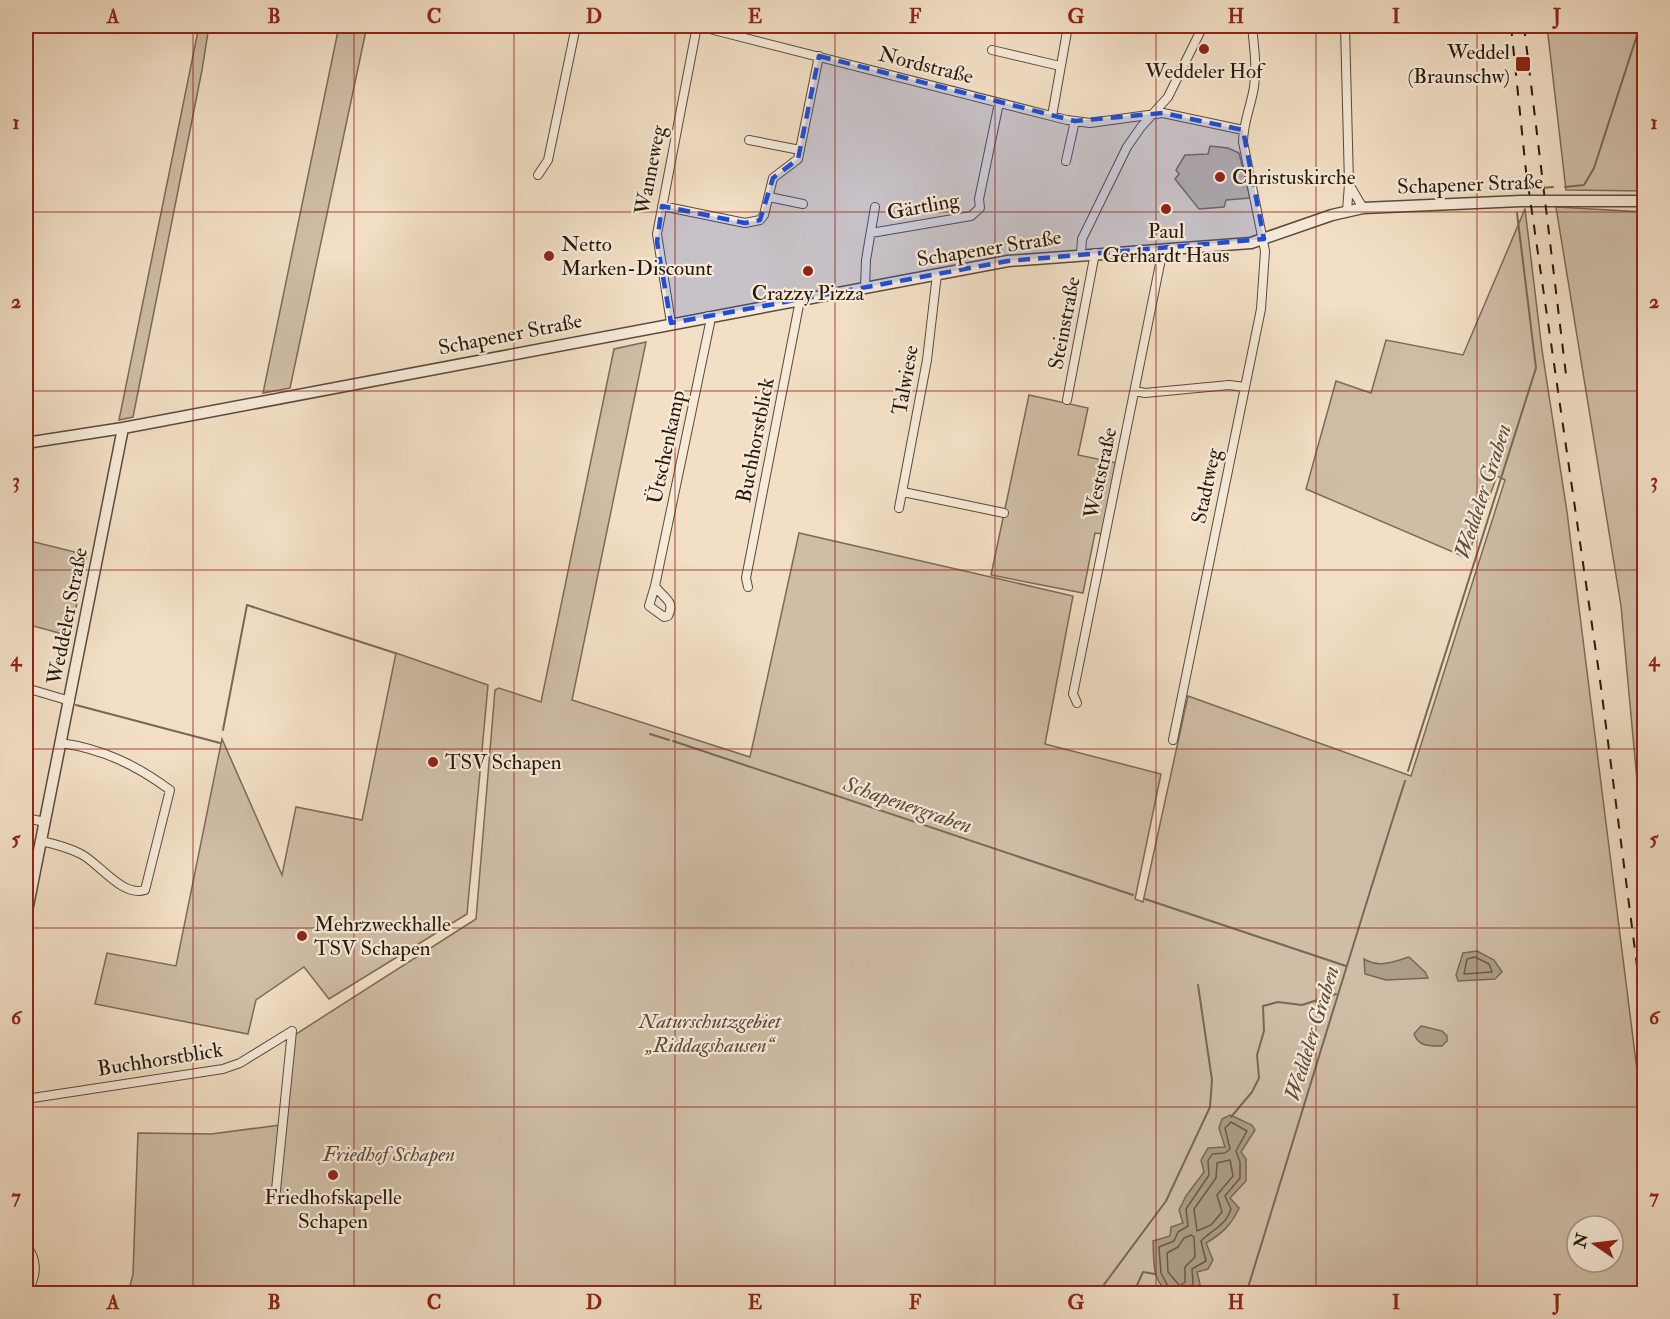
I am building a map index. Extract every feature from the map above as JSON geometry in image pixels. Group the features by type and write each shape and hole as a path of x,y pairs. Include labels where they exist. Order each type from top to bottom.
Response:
{"street":[{"path":"538,175 548,160 576,26"},
{"name":"Nordstraße","path":"698,26 1075,121 1090,123 1170,114 1243,130"},
{"name":"Wanneweg","path":"671,323 657,242 662,206 698,26"},
{"path":"1052,116 1068,26"},
{"path":"1081,254 1082,239 1127,147 1155,114 1175,85 1203,26"},
{"name":"Stadtweg","path":"1173,740 1261,309 1266,261 1264,239 1244,153 1243,130 1256,71 1252,26"},
{"path":"1344,26 1350,184 1347,211"},
{"path":"992,50 1060,66"},
{"path":"662,206 745,223 760,220 764,215 773,178 798,159 819,56"},
{"name":"Gärtling","path":"871,233 971,216 980,208 979,199 999,102"},
{"path":"1066,161 1075,121"},
{"path":"748,140 800,150"},
{"path":"1350,184 1363,208"},
{"path":"769,197 803,204"},
{"name":"Schapener Straße","path":"26,443 123,428 1008,261 1095,253 1236,245 1264,239 1347,211 1363,208 1587,200 1644,201"},
{"name":"Gärtling","path":"864,288 875,207"},
{"name":"Weststraße","path":"1077,703 1073,694 1163,249"},
{"name":"Steinstraße","path":"1066,400 1095,253"},
{"name":"Talwiese","path":"899,508 927,360 937,274"},
{"name":"Buchhorstblick","path":"748,587 746,578 800,300"},
{"name":"Ütschenkamp","path":"655,586 710,324 708,316"},
{"path":"1135,391 1145,393 1229,385 1245,387"},
{"name":"Weddeler Straße","path":"26,916 123,428"},
{"path":"903,492 1004,513"},
{"path":"26,688 70,701"},
{"path":"41,841 82,855 117,881 135,890 145,890 170,790 146,773 116,757 97,749 61,743"},
{"path":"26,818 45,822"},
{"name":"Buchhorstblick","path":"26,1099 223,1069 240,1063 292,1031 275,1200"},
{"path":"26,1245 35,1264 34,1281 27,1293"}],"highlighted area":[{"path":"819,56 1075,121 1163,113 1243,130 1264,239 1008,261 671,323 657,242 662,206 745,223 760,220 773,178 798,159"}],"green space":[{"path":"199,26 209,26 202,70 133,417 119,420"},
{"path":"339,26 367,26 290,388 263,393"},
{"path":"1547,26 1644,26 1644,191 1566,190"},
{"path":"1210,146 1228,148 1239,153 1250,198 1226,200 1224,207 1199,209 1175,179 1179,174 1176,170 1185,155 1208,154"},
{"path":"1556,207 1644,212 1644,857 1621,606"},
{"name":"Naturschutzgebiet „Riddagshausen“","path":"1525,209 1542,350 1567,512 1644,1126 1644,1293 128,1294 133,1274 138,1133 211,1134 280,1125 288,1042 296,1034 476,919 495,690 499,688 541,702 614,349 646,342 572,700 750,757 799,533 1073,596 1045,744 1161,774 1135,899 1143,902 1188,696 1411,776 1505,480 1497,476 1467,558 1306,489 1336,381 1371,393 1386,340 1463,355"},
{"path":"1029,395 1088,408 1078,455 1117,463 1102,534 1095,533 1083,593 991,575"},
{"path":"26,540 87,555 70,636 26,624"},
{"path":"396,653 488,685 467,914 329,999 304,967 256,1000 248,1034 95,1004 107,953 176,966 222,739 282,875 296,807 362,820"}],"water":[{"path":"1477,951 1494,960 1502,972 1495,979 1458,981 1456,975 1463,953"},
{"path":"1409,957 1425,972 1428,978 1386,980 1365,974 1364,959 1381,964"},
{"path":"1421,1026 1442,1031 1447,1036 1447,1041 1442,1046 1422,1044 1414,1034"},
{"path":"1230,1115 1252,1125 1255,1130 1241,1152 1246,1159 1246,1181 1230,1198 1239,1208 1226,1228 1206,1243 1213,1260 1208,1269 1197,1272 1200,1284 1193,1293 1171,1293 1160,1284 1157,1277 1153,1241 1170,1236 1171,1227 1183,1223 1179,1210 1186,1196 1204,1172 1201,1160 1208,1148 1225,1147 1219,1128 1222,1119"}],"waterway":[{"name":"Weddeler Graben","path":"1565,187 1584,185 1594,168 1640,26"},
{"name":"Weddeler Graben","path":"1518,190 1553,187"},
{"name":"Weddeler Graben","path":"1408,771 1536,368 1517,213"},
{"name":"Schapenergraben","path":"223,730 247,605 395,653"},
{"name":"Schapenergraben","path":"76,705 220,743"},
{"name":"Schapenergraben","path":"650,734 669,740"},
{"name":"Schapenergraben","path":"673,741 1133,895"},
{"name":"Weddeler Graben","path":"1246,1294 1405,781"},
{"name":"Schapenergraben","path":"1145,899 1346,966"},
{"path":"1097,1294 1166,1201 1210,1107 1212,1080 1198,985"},
{"path":"1231,1117 1252,1092 1259,1078 1257,1055 1264,1031 1263,1006 1278,1002 1302,1005 1336,994"},
{"path":"1133,1294 1143,1272 1155,1274"}],"railway":[{"path":"1511,26 1526,171 1600,680 1644,1020"},
{"path":"1524,26 1567,383"}],"place":[{"name":"Weddeler Hof","path":"1204,49"},
{"name":"Weddel (Braunschw)","path":"1523,64"},
{"name":"Christuskirche","path":"1220,177"},
{"name":"Paul Gerhardt Haus","path":"1166,209"},
{"name":"Netto Marken-Discount","path":"549,256"},
{"name":"Crazzy Pizza","path":"808,271"},
{"name":"TSV Schapen","path":"433,762"},
{"name":"Mehrzweckhalle TSV Schapen","path":"302,936"},
{"name":"Friedhofskapelle Schapen","path":"333,1175"}],"park label":[{"name":"Friedhof Schapen","path":"389,1154"}]}
